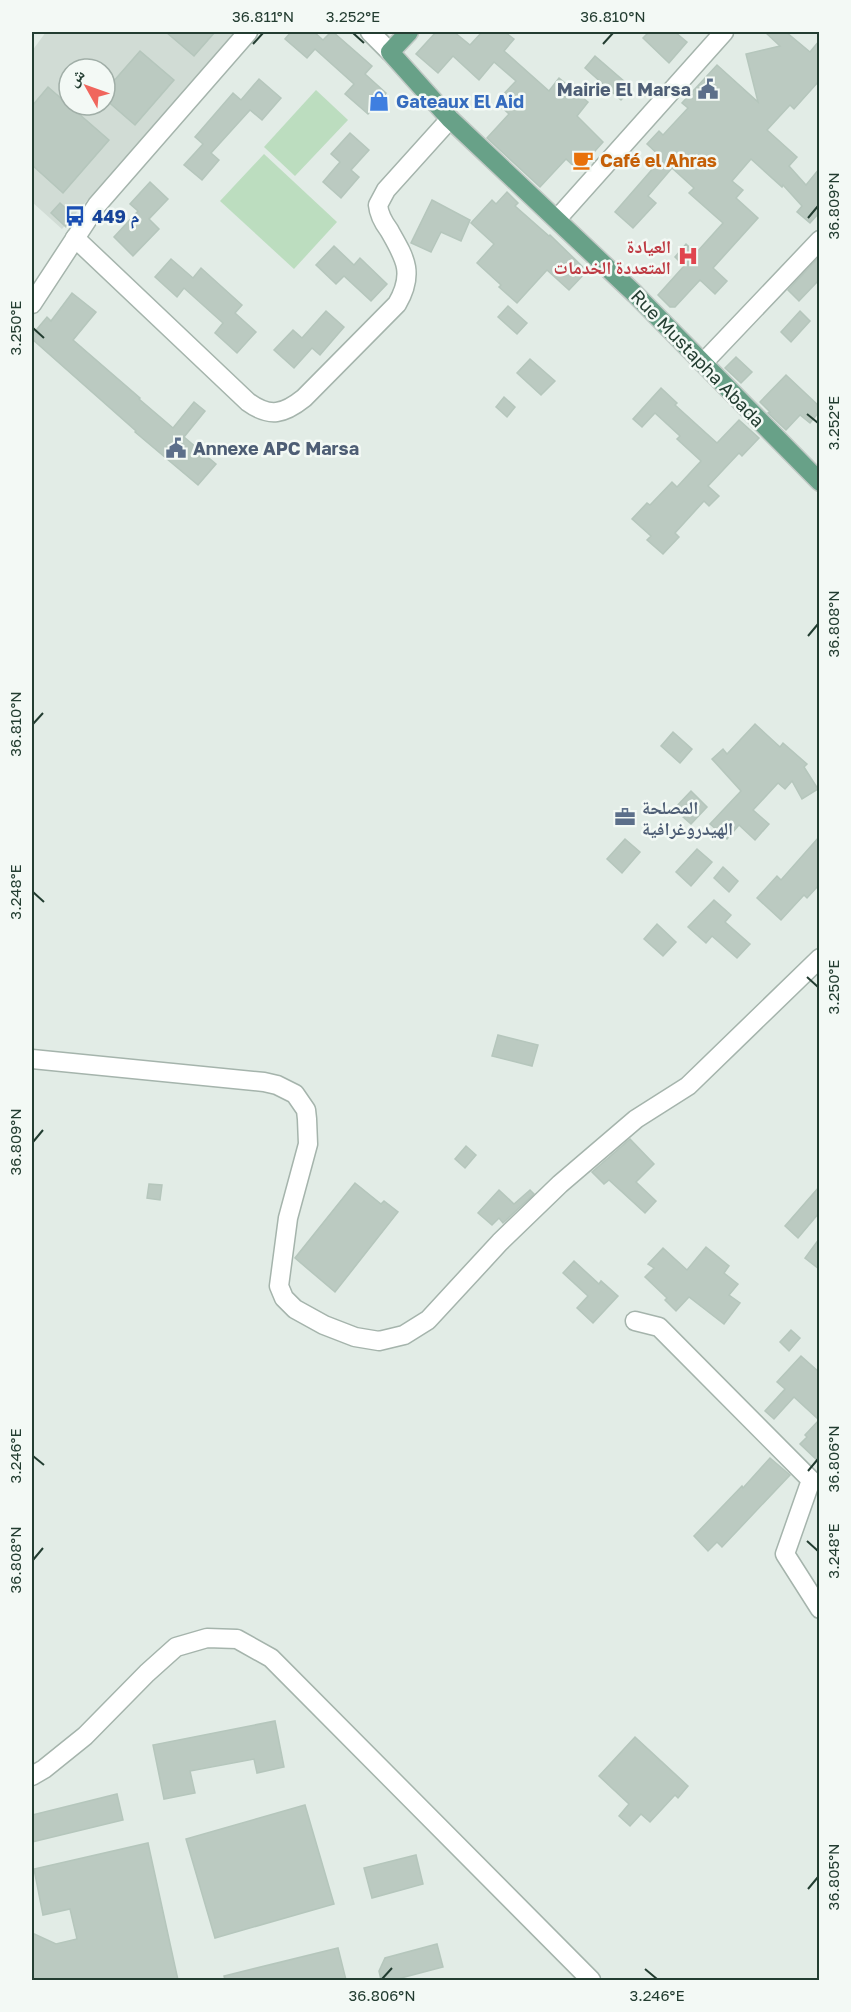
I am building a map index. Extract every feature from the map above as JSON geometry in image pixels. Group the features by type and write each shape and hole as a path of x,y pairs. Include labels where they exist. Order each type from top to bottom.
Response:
{"main road":[{"path":"390,52 409,32"},
{"name":"Rue Mustapha Abada","path":"390,52 450,119 635,294 819,482"}],"street":[{"path":"32,304 97,205 248,32"},
{"name":"Rue Mustapha Abada","path":"370,32 390,52"},
{"path":"557,219 724,32"},
{"path":"75,238 248,402 264,412 283,411 294,406 303,398 397,304 403,294 406,280 404,255 382,219 378,205 386,190 450,119"},
{"path":"703,363 819,240"},
{"path":"32,1059 264,1082 277,1085 295,1094 306,1110 308,1144 288,1218 279,1286 284,1298 295,1309 324,1325 355,1337 379,1341 404,1335 428,1320 500,1242 560,1184 636,1119 688,1086 819,958"},
{"path":"635,1321 659,1327 811,1480 785,1554 819,1609"},
{"path":"32,1776 85,1736 176,1647 207,1638 237,1639 271,1658 591,1980"}],"shaded area":[{"path":"46,32 236,32 62,229 32,202 32,51"}],"green space":[{"path":"316,90 348,120 295,176 264,147"},
{"path":"264,154 337,222 294,269 220,201"}],"building":[{"path":"166,32 215,32 194,56"},
{"path":"291,32 314,32 323,40 333,32 372,66 365,74 386,93 368,114 345,94 354,84 315,49 307,58 285,39"},
{"path":"436,32 454,32 470,45 482,32 505,32 514,39 504,51 549,91 559,78 588,102 577,116 603,142 578,170 566,159 540,187 487,138 509,114 496,102 516,81 494,62 479,80 453,56 438,73 416,54"},
{"path":"649,32 675,32 687,42 669,63 643,38"},
{"path":"765,32 786,32 810,52 819,41 819,81 794,109 790,105 767,130 797,157 789,166 806,185 819,169 819,213 810,223 797,212 802,206 783,185 782,187 751,159 732,181 743,190 736,198 758,218 713,268 727,281 715,294 700,280 675,307 670,307 658,295 684,266 675,257 686,244 696,253 723,223 689,193 694,188 672,168 648,196 656,203 633,228 615,212 662,158 647,144 659,131 663,135 688,108 682,103 717,65 758,102 746,54 780,46"},
{"path":"140,51 174,80 135,125 117,109 117,77"},
{"path":"595,56 632,88 621,100 585,68"},
{"path":"259,79 281,98 262,120 250,110 211,153 219,160 202,180 184,165 203,144 195,137 233,93 241,100"},
{"path":"48,87 57,95 57,117 83,117 109,140 63,193 32,165 32,106"},
{"path":"350,133 369,150 351,170 359,177 341,198 323,182 340,162 331,154"},
{"path":"150,182 168,199 149,219 159,229 133,256 114,237 138,211 130,204"},
{"path":"507,192 518,203 515,206 550,235 587,271 569,290 547,270 517,303 477,263 494,244 471,223 492,200 496,204"},
{"path":"432,200 470,220 461,241 441,232 431,252 411,243"},
{"path":"60,203 75,217 66,227 51,213"},
{"path":"334,246 354,265 360,258 387,284 371,301 344,276 336,284 316,265"},
{"path":"819,257 819,280 799,301 788,290"},
{"path":"171,259 193,278 201,268 242,305 235,313 256,332 237,353 215,333 223,323 184,288 177,297 155,277"},
{"path":"72,293 96,312 73,340 139,399 173,428 194,402 205,411 184,437 216,464 198,485 135,432 32,339 32,335 47,317 51,321"},
{"path":"508,306 527,323 517,334 498,317"},
{"path":"326,311 344,327 320,355 312,348 294,368 274,350 293,330 302,338"},
{"path":"800,311 810,321 791,342 781,332"},
{"path":"736,357 752,372 741,383 725,368"},
{"path":"530,359 555,381 541,395 517,373"},
{"path":"786,375 819,406 819,412 810,423 800,415 786,430 760,402"},
{"path":"661,388 677,403 675,405 717,443 739,420 759,438 742,456 739,453 708,486 719,496 709,506 704,501 675,533 679,537 663,554 647,540 651,536 632,519 647,503 650,505 672,482 677,487 701,461 677,439 680,436 655,413 642,427 633,419"},
{"path":"504,397 515,407 507,417 496,407"},
{"path":"755,724 780,747 783,743 807,764 804,767 818,789 802,799 792,781 785,789 778,783 753,810 769,824 755,840 739,825 727,839 710,824 741,791 712,759 723,749 727,754"},
{"path":"673,732 692,749 680,763 661,746"},
{"path":"691,791 707,807 691,824 674,809"},
{"path":"819,837 819,885 807,898 804,895 781,920 757,898 777,876 781,880"},
{"path":"625,839 640,852 622,873 607,859"},
{"path":"697,849 712,862 691,886 676,872"},
{"path":"723,867 738,881 729,892 714,878"},
{"path":"714,900 731,915 725,922 750,944 737,958 712,936 706,943 688,927"},
{"path":"657,924 676,942 663,956 644,939"},
{"path":"498,1035 538,1045 532,1066 492,1056"},
{"path":"630,1139 654,1164 636,1182 656,1201 645,1213 609,1180 604,1184 592,1172"},
{"path":"466,1146 476,1155 465,1168 455,1159"},
{"path":"355,1183 381,1204 384,1201 398,1212 335,1292 295,1258"},
{"path":"149,1184 162,1185 160,1200 147,1198"},
{"path":"819,1187 819,1213 798,1238 785,1226"},
{"path":"499,1190 514,1204 530,1190 534,1194 503,1223 499,1218 492,1225 478,1213"},
{"path":"819,1239 819,1269 805,1258"},
{"path":"706,1247 729,1266 724,1273 738,1284 729,1295 740,1303 724,1324 689,1297 676,1311 665,1300 667,1298 645,1277 654,1268 648,1264 663,1248 687,1270"},
{"path":"574,1261 599,1284 601,1281 618,1296 593,1323 577,1308 588,1296 563,1273"},
{"path":"791,1330 800,1338 789,1351 780,1342"},
{"path":"801,1356 819,1372 819,1420 794,1397 774,1419 765,1411 785,1389 777,1382"},
{"path":"819,1420 819,1462 800,1444"},
{"path":"770,1458 790,1475 722,1547 717,1542 708,1551 694,1536"},
{"path":"275,1721 284,1767 257,1773 254,1759 190,1771 195,1793 164,1799 153,1745"},
{"path":"635,1737 688,1786 678,1798 675,1795 650,1822 641,1814 630,1826 619,1816 629,1804 599,1776"},
{"path":"117,1794 123,1820 32,1842 32,1815"},
{"path":"305,1805 334,1904 215,1938 186,1839"},
{"path":"148,1843 178,1980 32,1980 32,1933 56,1944 77,1939 70,1909 43,1915 34,1869"},
{"path":"416,1855 423,1884 372,1898 364,1868"},
{"path":"437,1944 443,1967 401,1978 402,1980 381,1980 379,1971 385,1958"},
{"path":"338,1948 346,1980 225,1980 224,1976"}],"place":[{"name":"Mairie El Marsa","path":"708,89"},
{"name":"Gateaux El Aid","path":"379,101"},
{"name":"Café el Ahras","path":"583,160"},
{"name":"م 449","path":"75,216"},
{"name":"العيادة المتعددة الخدمات","path":"688,256"},
{"name":"Annexe APC Marsa","path":"176,448"},
{"name":"المصلحة الهيدروغرافية","path":"625,817"}]}
